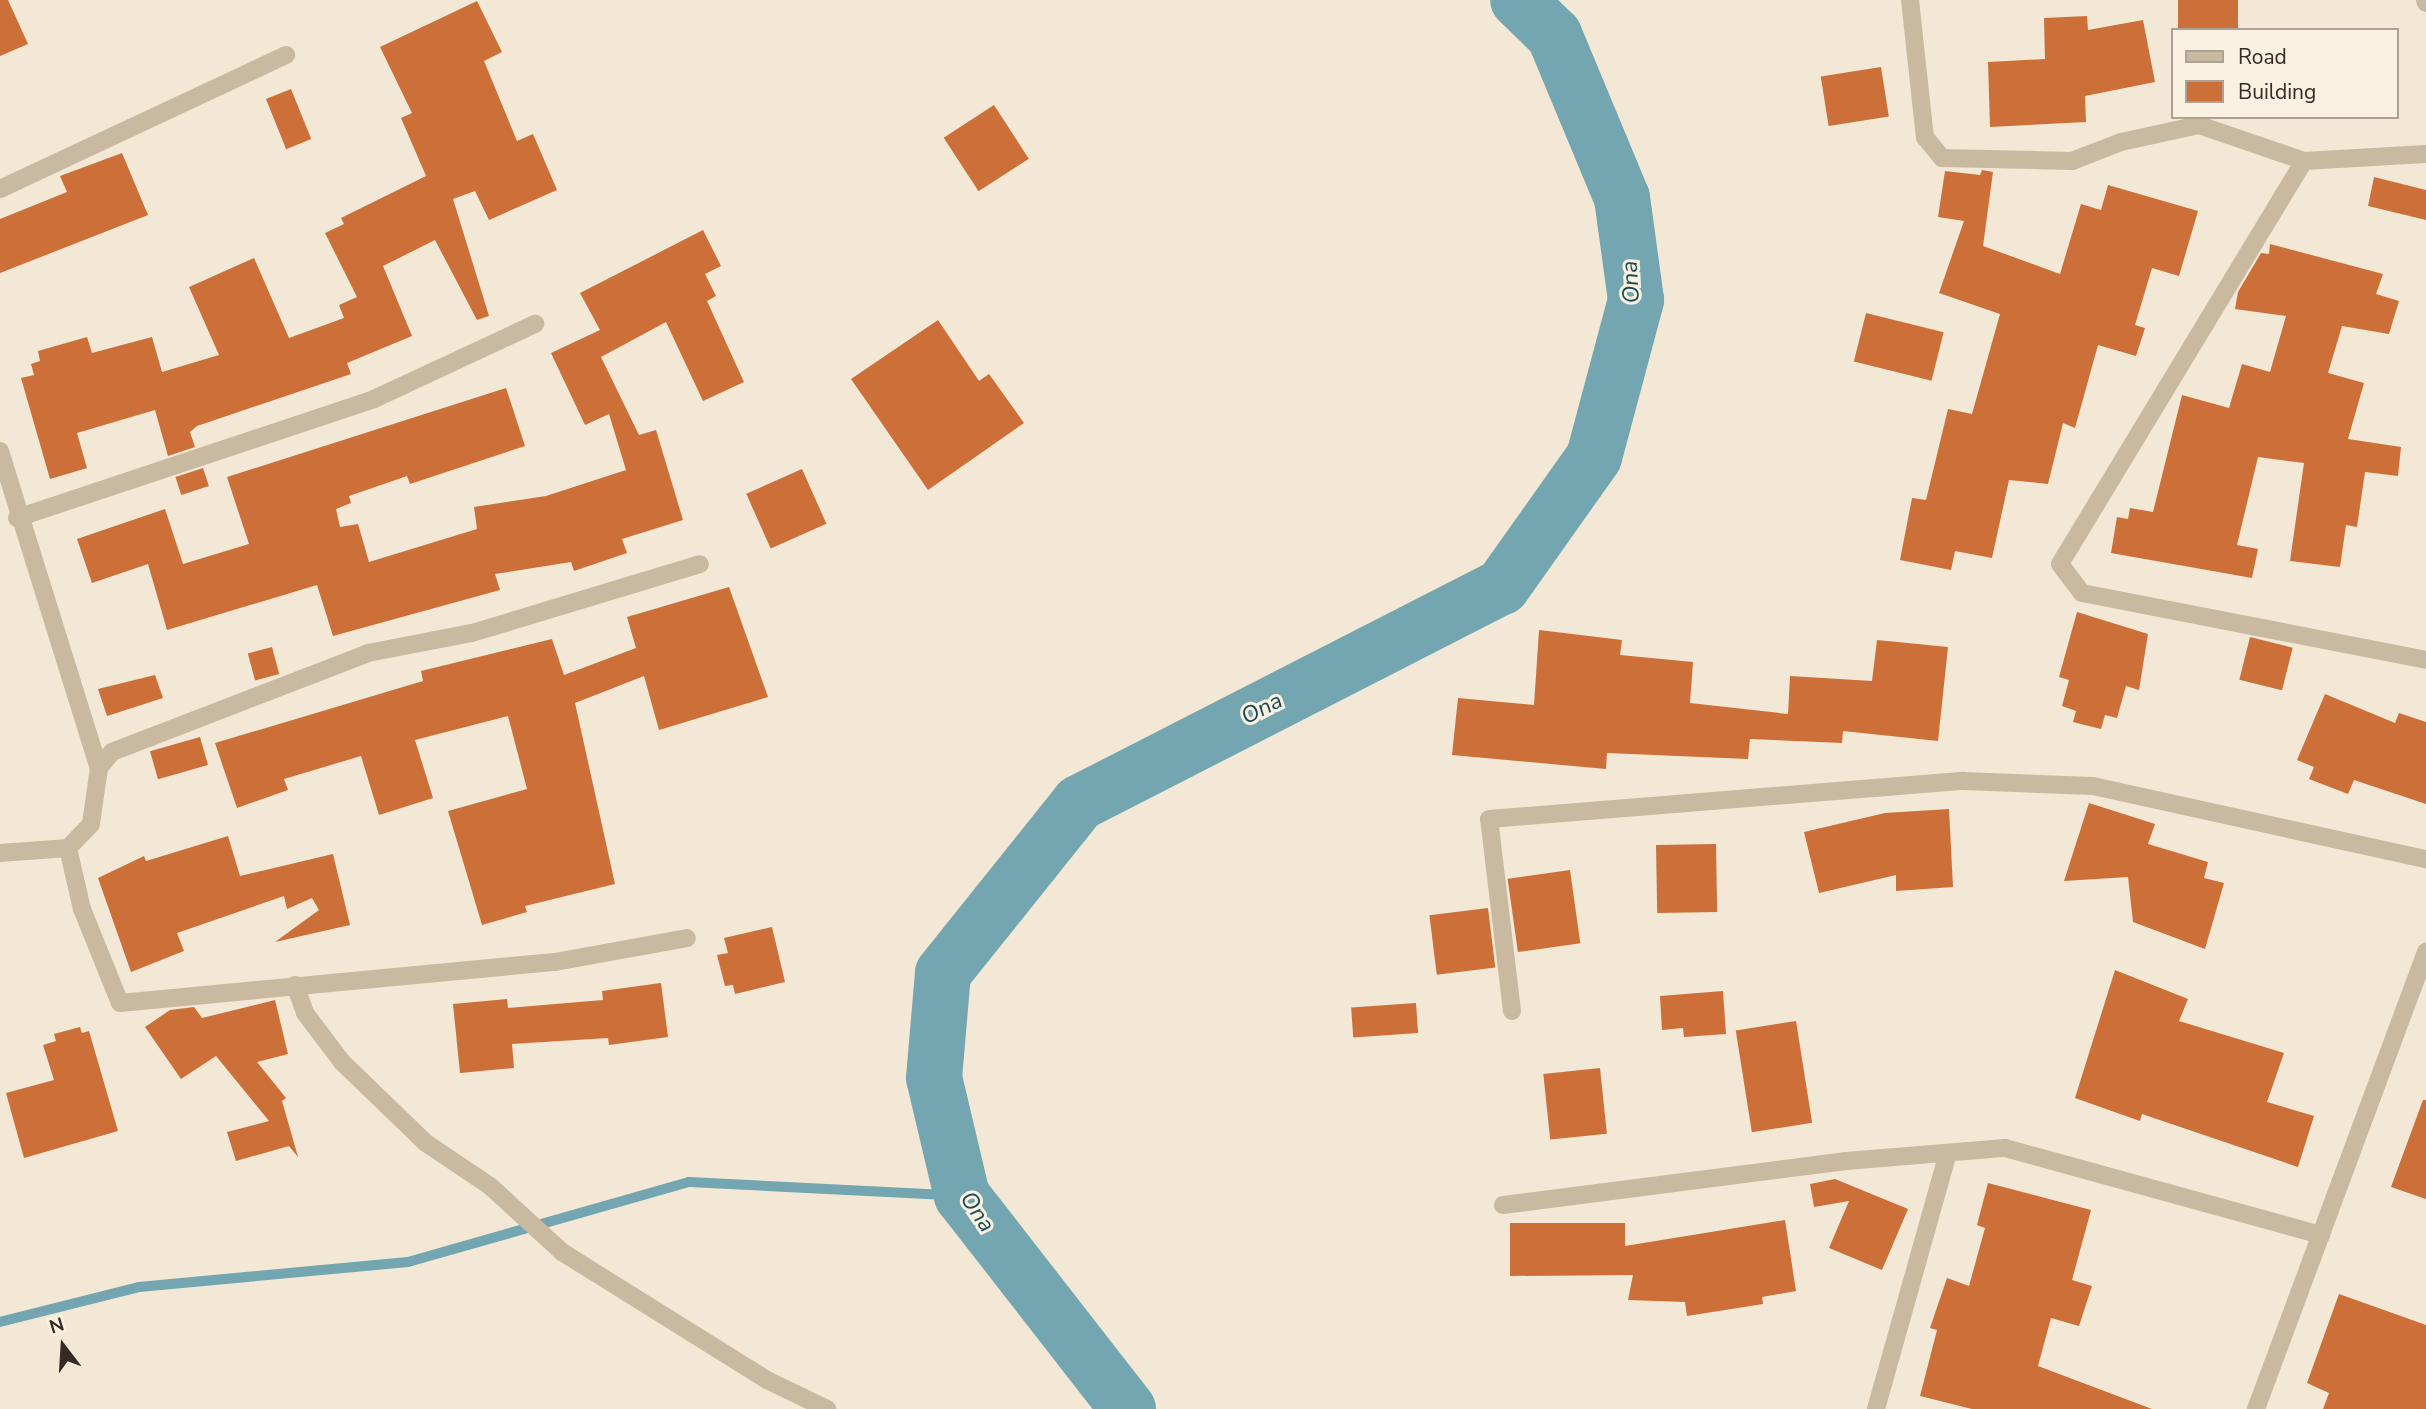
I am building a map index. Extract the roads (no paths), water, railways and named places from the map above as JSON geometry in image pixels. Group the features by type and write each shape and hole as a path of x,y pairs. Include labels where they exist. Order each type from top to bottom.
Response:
{"street":[{"path":"1910,0 1925,137 1942,158 2072,161 2121,142 2199,125 2304,161 2426,154"},
{"path":"0,189 286,55"},
{"path":"2304,161 2060,564 2082,593 2426,660"},
{"path":"17,518 374,398 535,324"},
{"path":"0,451 17,518 99,768 91,824 68,848 0,853"},
{"path":"99,768 113,752 368,653 472,633 700,564"},
{"path":"1512,1011 1489,819 1963,781 2028,783 2093,786 2426,859"},
{"path":"68,848 82,909 120,1003 555,962 687,938"},
{"path":"2256,1409 2426,952"},
{"path":"295,985 305,1013 342,1062 426,1143 491,1186 562,1252 757,1374 827,1409"},
{"path":"1503,1205 2005,1148 2321,1235"},
{"path":"1876,1409 1948,1153"}],"waterway":[{"name":"Ona","path":"1128,1409 962,1196 934,1078 943,973 1079,803 1502,587 1594,457 1636,300 1622,198 1554,35 1518,0"},
{"path":"0,1322 139,1287 408,1262 689,1182 962,1196"}]}
